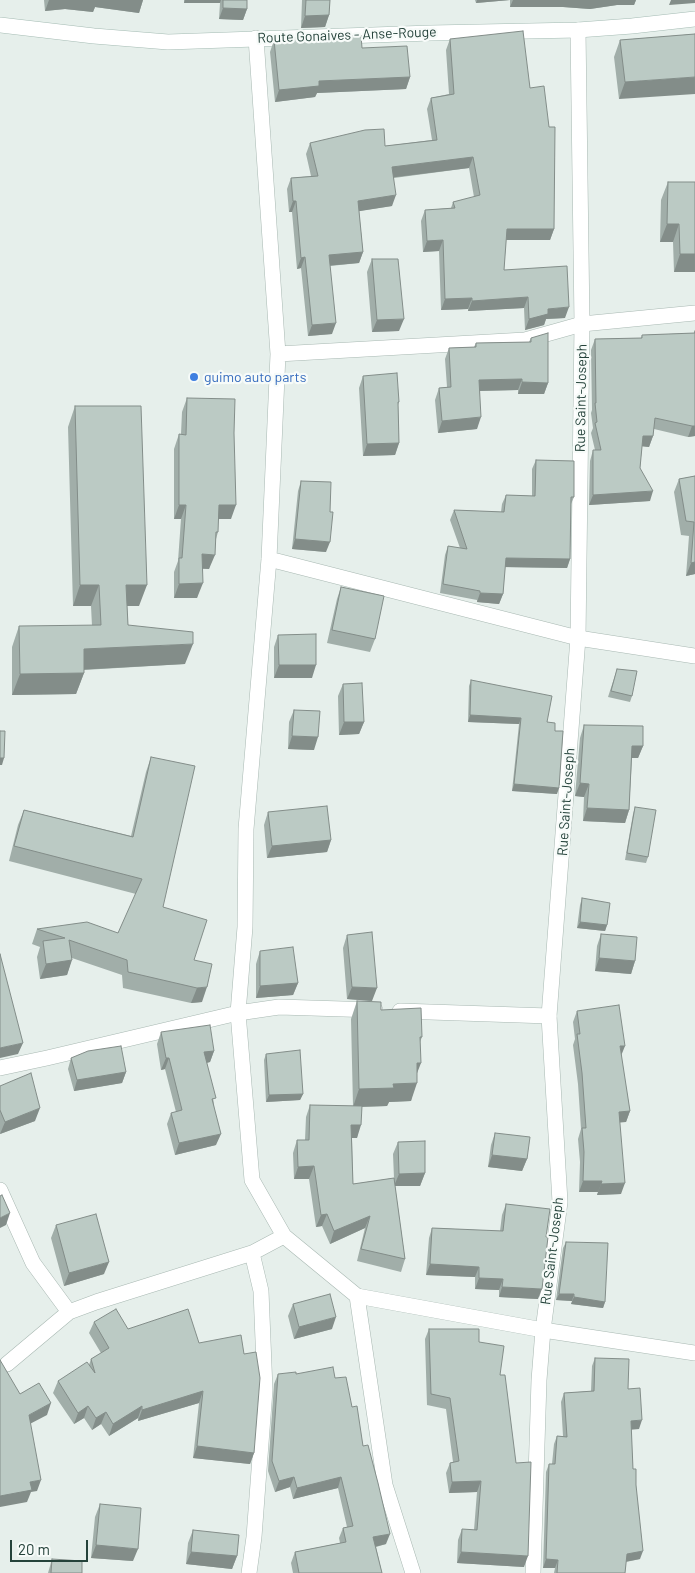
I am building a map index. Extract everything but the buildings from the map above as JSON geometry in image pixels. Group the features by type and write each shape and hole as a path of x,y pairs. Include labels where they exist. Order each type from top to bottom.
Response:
{"street":[{"name":"Route Gonaives - Anse-Rouge","path":"0,26 168,42 578,30 695,20"},
{"name":"Rue Saint-Joseph","path":"533,1573 539,1380 543,1330 560,1202 549,1016 578,638 582,324 578,30"},
{"path":"256,38 278,354 268,559 246,829 245,927 238,1013 252,1180 284,1236 357,1296 543,1330 695,1352"},
{"path":"278,354 525,340 582,324 695,313"},
{"path":"268,559 578,638 695,656"},
{"path":"0,1068 238,1013 279,1007 549,1016"},
{"path":"0,1190 33,1263 69,1312"},
{"path":"7,1364 69,1312 252,1253 284,1236"},
{"path":"249,1573 254,1537 265,1390 261,1291 252,1253"},
{"path":"357,1296 385,1485 412,1573"}],"place":[{"name":"guimo auto parts","path":"194,377"}]}
